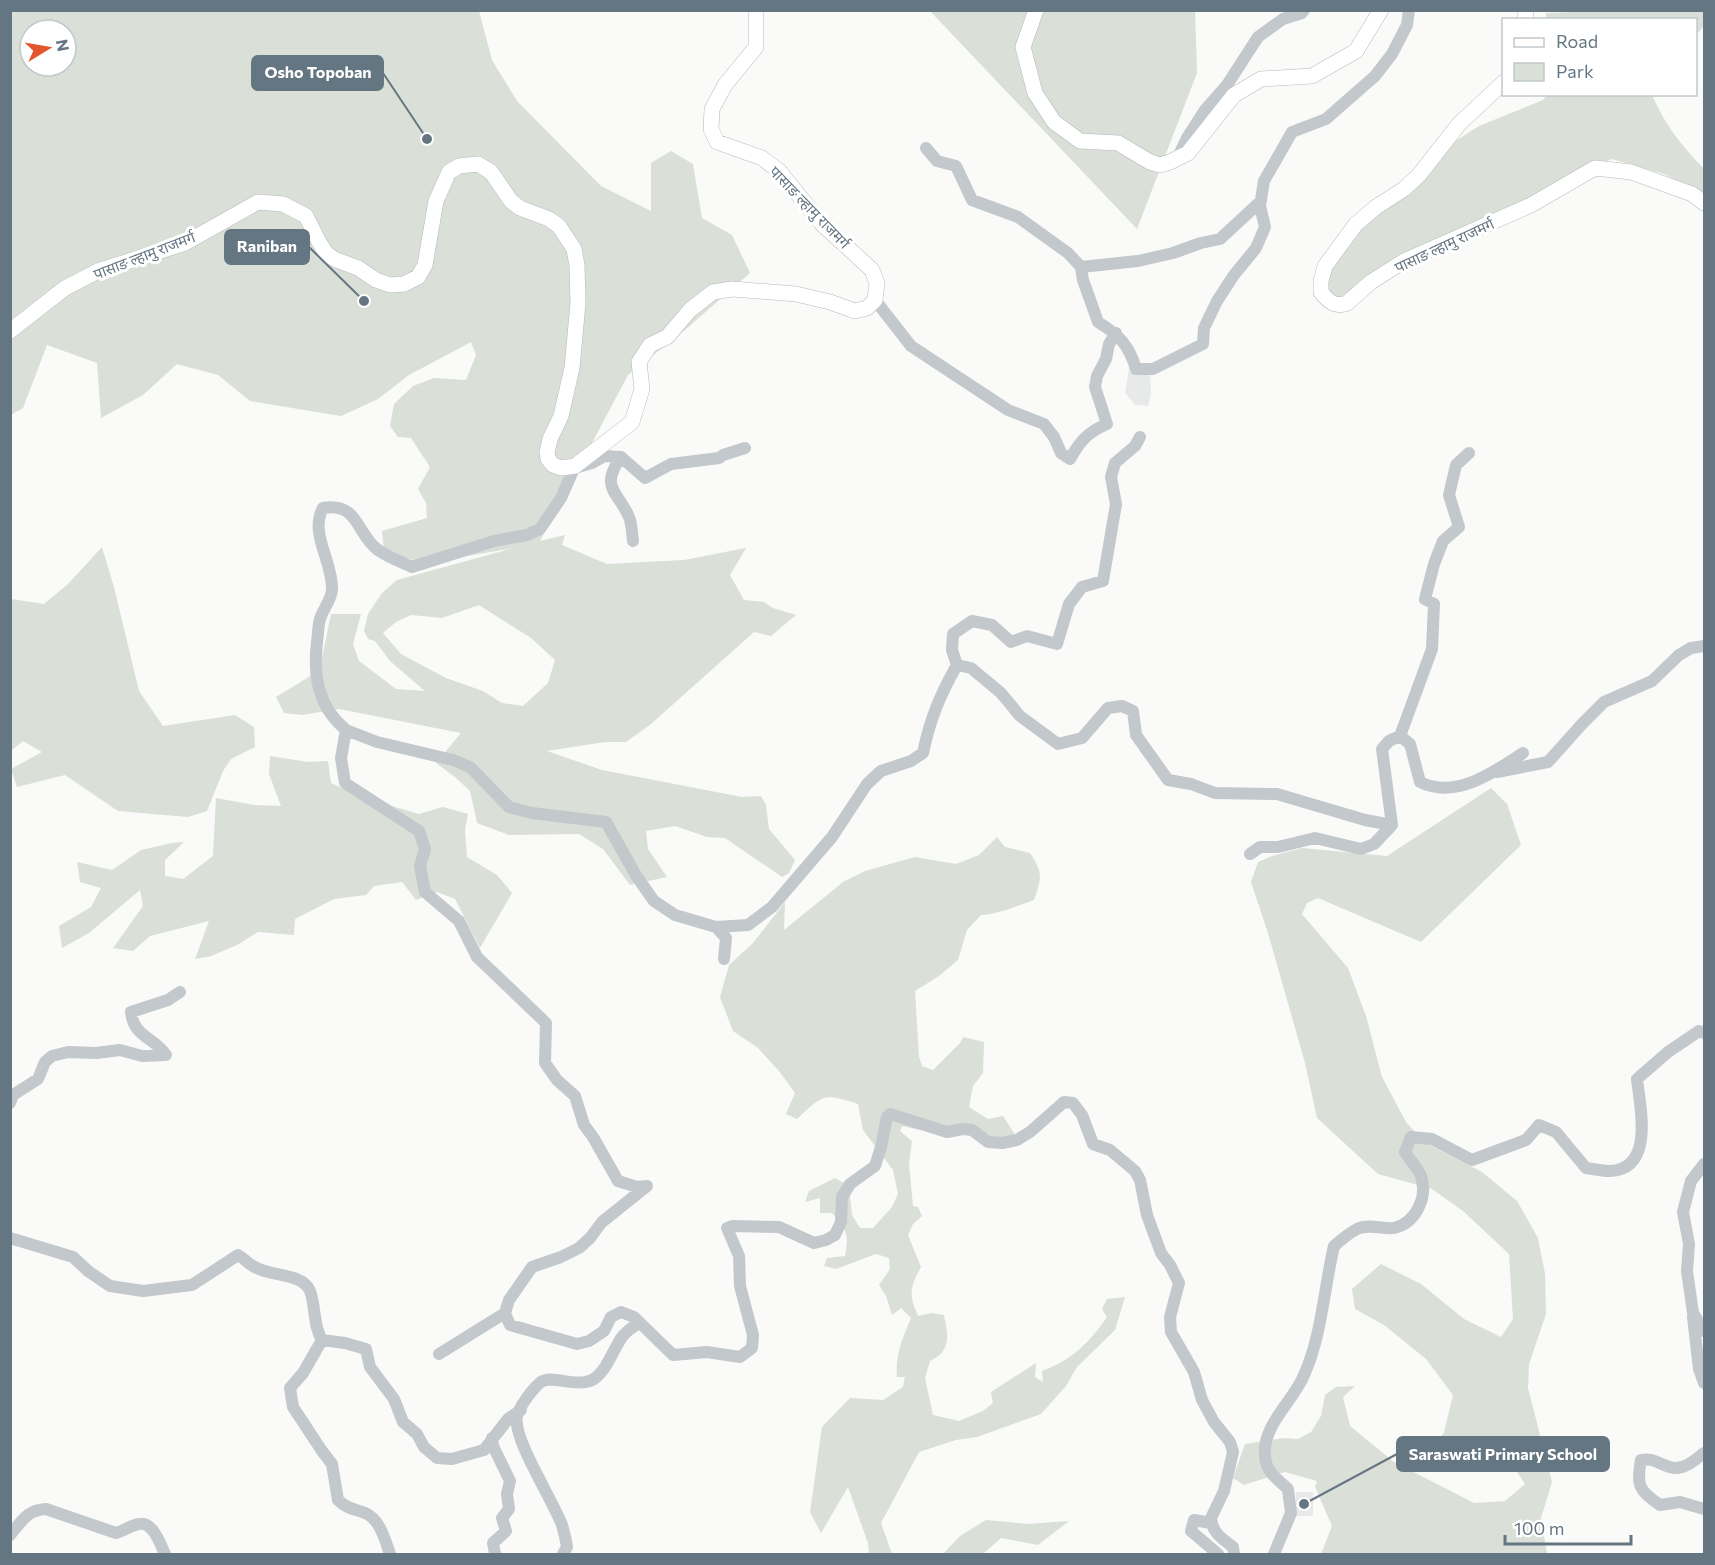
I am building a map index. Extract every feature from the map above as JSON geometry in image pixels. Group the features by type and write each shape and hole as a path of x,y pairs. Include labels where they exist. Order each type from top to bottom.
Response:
{"main road":[{"name":"पासाङ ल्हामु राजमर्ग","path":"756,10 756,47 725,85 712,110 711,129 717,142 762,158 780,172 822,224 872,270 877,283 875,300"},
{"path":"1036,10 1023,47 1035,93 1054,122 1080,141 1118,143 1154,164 1164,164 1188,153 1234,95 1261,79 1312,76 1356,51 1381,10"},
{"name":"पासाङ ल्हामु राजमर्ग","path":"1502,83 1459,124 1419,175 1404,189 1376,207 1356,224 1325,266 1321,292 1331,303 1342,305 1347,303 1371,282 1404,261 1531,205 1596,168 1631,172 1692,194 1704,203"},
{"name":"पासाङ ल्हामु राजमर्ग","path":"10,331 65,288 98,271 185,243 258,202 283,204 306,216 314,229 318,242 334,259 358,268 376,280 390,285 404,284 418,277 425,265 436,201 449,172 459,166 478,164 491,172 511,201 520,208 549,219 559,226 574,249 577,265 578,303 572,368 561,416 550,439 547,452 548,459 553,465 561,468 574,467"},
{"path":"574,467 632,422 642,389 639,362 650,345 667,337 690,310 713,292 732,289 796,294 830,302 855,312 867,308 875,300"}],"street":[{"path":"1178,157 1205,110 1227,85 1258,38 1283,19 1302,14 1304,10"},
{"path":"926,148 936,161 956,166 972,200 1018,217 1068,253 1081,267 1083,280 1098,322 1116,333 1131,353 1136,369 1153,369 1203,344 1204,328 1217,301 1256,248 1265,226 1260,206 1264,181 1292,132 1326,119 1375,76 1392,54 1407,25 1409,10"},
{"path":"1081,267 1138,261 1173,254 1201,243 1220,239 1260,202"},
{"path":"875,300 911,346 1008,410 1044,424 1054,437 1061,453 1070,459 1079,442 1091,431 1107,424 1095,387 1096,376 1106,359 1109,344 1116,333"},
{"path":"745,448 719,458 670,464 645,478 621,457 604,456 592,463 574,467 561,498 540,529 527,535 494,541 412,567 377,549 349,512 335,506 323,508 318,516 317,528 330,567 332,591 320,620 315,656 316,681 332,719 346,730 377,742 453,760 470,767 509,807 532,813 606,822 637,877 654,901 675,915 716,927 748,925 772,907 832,837 867,784 881,771 911,761 923,753 930,721 941,693 957,665 952,650 953,634 972,621 992,625 1011,642 1027,636 1057,644 1069,604 1082,587 1102,580 1116,504 1111,477 1116,463 1135,446 1140,437"},
{"path":"1392,825 1382,749 1389,741 1400,736 1432,649 1434,604 1425,599 1443,541 1459,527 1449,495 1456,465 1469,453"},
{"path":"621,457 612,469 611,488 629,517 633,541"},
{"path":"1490,773 1548,762 1604,702 1652,681 1679,656 1691,648 1704,646"},
{"path":"957,665 971,668 1001,693 1020,716 1058,744 1082,738 1107,708 1122,706 1133,711 1136,735 1168,780 1191,784 1215,793 1277,794 1365,820 1392,825"},
{"path":"346,730 341,758 345,783 419,831 425,849 420,866 425,892 459,921 477,957 546,1023 545,1063 556,1080 575,1096 584,1125 618,1181 637,1187 647,1186 602,1222 579,1248 532,1267 509,1300 505,1314 510,1325 577,1344 589,1341 604,1331 611,1317 621,1312 634,1317 673,1355 707,1352 740,1356 752,1348 753,1335 740,1286 739,1256 727,1228 732,1226 779,1227 814,1243 835,1236 841,1222 842,1197 850,1184 874,1166 890,1113 947,1132 972,1130 988,1142 1002,1143 1017,1140 1030,1132 1064,1102 1073,1103 1082,1115 1093,1144 1110,1150 1136,1171 1147,1215 1162,1258 1170,1265 1179,1283 1170,1317 1171,1332 1194,1372 1202,1400 1214,1422 1230,1442 1233,1452 1224,1491 1211,1518 1211,1523 1217,1534 1233,1547 1234,1554"},
{"path":"1400,736 1410,744 1420,782 1447,789 1471,783 1523,753"},
{"path":"1250,854 1260,847 1278,847 1316,837 1361,849 1374,843 1392,825"},
{"path":"716,927 726,938 724,959"},
{"path":"10,1103 13,1095 38,1079 45,1062 52,1056 68,1052 96,1053 120,1050 142,1056 166,1055 138,1032 132,1023 131,1012 168,1000 180,992"},
{"path":"1274,1554 1291,1513 1288,1489 1270,1473 1265,1456 1269,1431 1304,1376 1316,1337 1334,1246 1358,1228 1379,1226 1392,1228 1401,1225 1409,1221 1419,1209 1422,1198 1421,1176 1405,1152 1411,1137 1432,1139 1472,1160 1526,1140 1539,1125 1556,1132 1586,1168 1610,1171 1626,1167 1634,1160 1643,1135 1637,1078 1699,1031 1704,1033"},
{"path":"1704,1164 1691,1181 1683,1212 1689,1244 1687,1271 1699,1369 1704,1383"},
{"path":"10,1238 73,1257 110,1286 143,1291 192,1285 238,1255 246,1259 253,1267 287,1278 297,1278 305,1283 310,1292 316,1332 322,1340 366,1349 370,1367 394,1399 403,1422 417,1434 424,1447 437,1458 452,1459 484,1450 508,1419 521,1410"},
{"path":"1693,1312 1704,1331"},
{"path":"439,1354 505,1314"},
{"path":"563,1554 567,1547 562,1524 518,1433 517,1416 530,1393 542,1381 554,1379 566,1383 584,1383 594,1379 601,1372 623,1335 639,1323"},
{"path":"322,1340 303,1373 290,1388 293,1407 321,1452 332,1464 338,1500 346,1507 374,1518 390,1554"},
{"path":"492,1438 493,1446 510,1481 507,1494 509,1509 502,1518 506,1531 493,1544 495,1554"},
{"path":"1704,1453 1689,1464 1675,1468 1649,1458 1641,1460 1638,1477 1644,1495 1660,1505 1680,1502 1704,1509"},
{"path":"10,1535 28,1514 46,1509 116,1533 137,1524 144,1524 151,1528 165,1554"},
{"path":"1211,1523 1194,1520 1191,1531 1218,1554"}],"shaded area":[{"path":"1129,368 1150,368 1151,395 1148,406 1135,405 1125,393"},
{"path":"1296,1492 1313,1492 1313,1516 1296,1516"}],"green space":[{"path":"10,11 479,11 492,60 517,101 601,186 651,211 651,163 671,151 693,164 702,218 732,235 750,273 685,330 628,375 540,541 565,535 562,545 607,564 684,560 746,548 730,575 744,600 764,602 773,608 796,615 771,636 754,632 651,724 626,742 605,742 547,751 602,770 742,797 761,796 766,805 769,829 795,860 789,873 782,877 725,838 707,837 675,826 646,831 648,849 667,877 630,885 603,849 579,834 509,835 477,823 470,791 436,763 461,733 339,709 302,715 284,713 276,697 312,675 322,658 331,614 361,614 353,644 359,661 396,689 425,691 390,661 375,641 368,639 364,631 368,614 382,593 397,580 514,548 425,563 384,552 382,531 427,518 426,503 418,489 430,467 411,438 398,437 390,426 394,404 413,386 434,378 466,380 476,355 471,342 409,375 378,399 341,416 250,401 218,375 177,364 143,395 101,418 97,363 47,345 23,408 11,415","holes":["479,605 531,638 555,660 548,683 523,706 502,703 483,691 446,678 401,654 383,633 396,622 411,615 442,618"]},
{"path":"930,11 1195,11 1197,73 1137,229"},
{"path":"1704,11 1704,26 1697,34 1697,18 1546,18 1546,13"},
{"path":"1546,96 1652,96 1674,134 1704,169 1704,194 1664,174 1612,159 1567,175 1527,204 1348,296 1336,298 1327,288 1332,268 1361,227 1454,142 1479,126 1543,100"},
{"path":"102,547 139,691 163,726 235,715 254,727 255,747 231,759 223,771 207,811 188,817 118,811 65,775 17,787 11,769 42,752 23,741 11,751 11,599 44,604 68,584"},
{"path":"270,756 308,762 328,761 331,783 358,796 419,814 443,807 468,814 465,830 467,857 497,875 512,893 480,948 455,899 437,892 416,900 402,882 374,886 366,895 334,899 295,919 294,935 258,932 237,945 211,956 195,959 209,921 150,936 133,951 113,948 143,906 140,890 89,933 62,948 59,926 91,907 101,888 80,882 77,862 112,870 141,850 184,842 165,860 165,876 183,879 213,856 216,798 254,805 281,806 269,774"},
{"path":"1491,788 1507,804 1521,845 1421,942 1318,898 1307,903 1302,914 1348,968 1366,1016 1382,1077 1406,1122 1424,1142 1482,1172 1517,1201 1538,1238 1545,1274 1546,1314 1529,1364 1528,1388 1552,1482 1541,1518 1547,1554 1321,1554 1332,1526 1315,1487 1317,1481 1285,1472 1244,1485 1233,1478 1245,1444 1284,1438 1298,1439 1311,1432 1321,1416 1325,1395 1336,1387 1355,1386 1343,1397 1350,1426 1394,1462 1474,1503 1505,1501 1525,1484 1513,1466 1469,1462 1452,1472 1430,1454 1444,1432 1453,1395 1426,1359 1384,1325 1355,1309 1352,1289 1381,1264 1421,1284 1464,1319 1501,1337 1513,1319 1509,1254 1463,1211 1432,1189 1378,1174 1317,1118 1305,1063 1251,882 1258,862 1302,848 1387,856"},
{"path":"997,837 1005,847 1030,853 1040,875 1034,900 1000,912 981,915 967,930 958,960 939,976 915,991 919,1057 922,1066 933,1070 960,1043 963,1037 984,1042 983,1073 973,1086 969,1107 988,1119 1003,1116 1021,1144 964,1132 934,1133 902,1126 900,1131 912,1141 909,1164 913,1206 918,1207 922,1216 913,1224 908,1235 921,1267 912,1286 913,1302 918,1316 932,1313 944,1315 947,1329 945,1347 937,1357 930,1361 925,1378 933,1415 959,1421 983,1411 993,1403 991,1392 1036,1363 1035,1377 1043,1382 1042,1371 1071,1356 1101,1326 1107,1317 1102,1309 1107,1299 1125,1297 1115,1330 1077,1367 1066,1386 1041,1414 977,1437 956,1440 919,1452 881,1523 892,1554 869,1554 868,1543 848,1487 821,1533 810,1512 822,1427 850,1398 883,1400 903,1387 905,1377 897,1377 897,1361 911,1318 901,1308 892,1315 886,1296 879,1285 890,1269 889,1258 876,1254 836,1269 824,1266 827,1258 845,1256 846,1232 832,1213 820,1213 820,1198 805,1202 809,1191 835,1178 849,1186 852,1215 860,1228 873,1228 892,1207 898,1194 893,1170 863,1130 858,1104 830,1097 819,1100 797,1119 786,1114 795,1093 758,1048 733,1031 720,997 729,965 753,943 785,902 784,930 843,882 865,871 915,857 956,864 979,855"},
{"path":"986,1520 1028,1524 1069,1521 1038,1545 1001,1538 983,1554 943,1554 960,1536"}],"place":[{"name":"Osho Topoban","path":"427,139"},
{"name":"Raniban","path":"364,301"},
{"name":"Saraswati Primary School","path":"1304,1504"}]}
